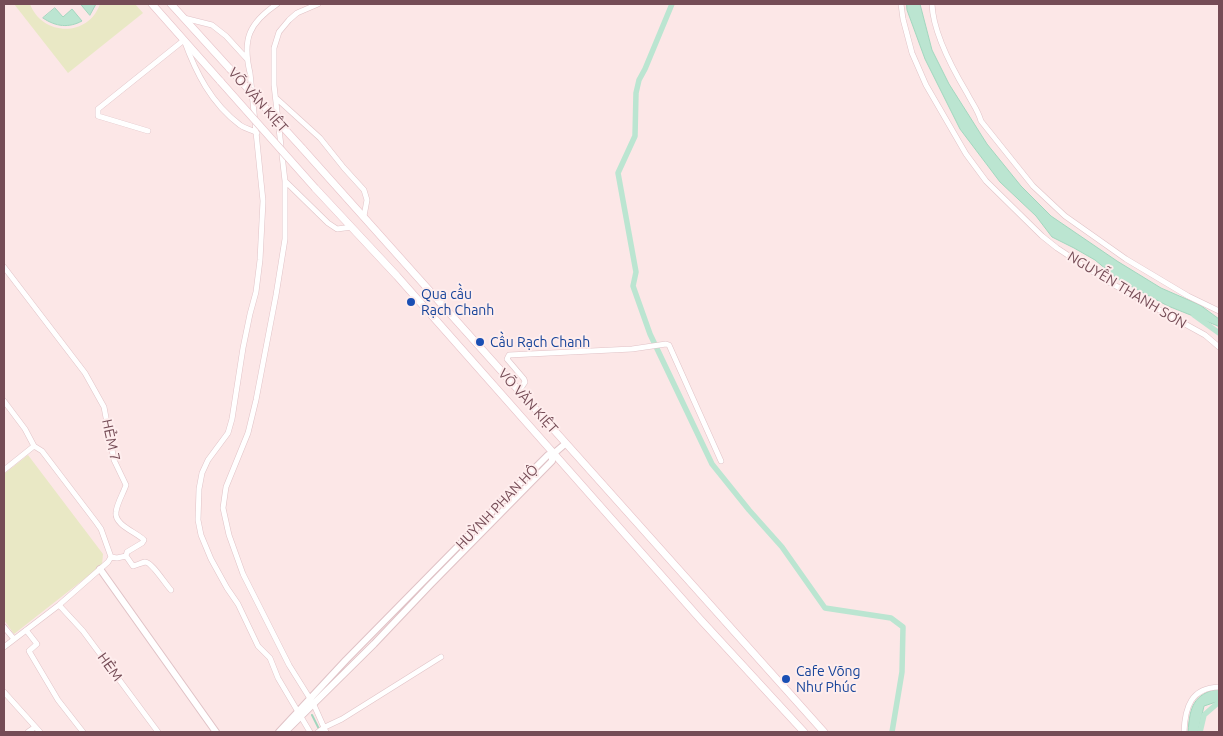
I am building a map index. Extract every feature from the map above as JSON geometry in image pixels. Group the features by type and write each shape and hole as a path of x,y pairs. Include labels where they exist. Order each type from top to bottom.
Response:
{"main road":[{"name":"VÕ VĂN KIỆT","path":"152,4 315,188 397,276 700,619 804,732"},
{"name":"VÕ VĂN KIỆT","path":"171,4 364,216 824,732"}],"street":[{"path":"277,4 256,20 250,31 247,59 262,178 264,219 256,292 243,348 232,419 228,432 208,460 202,473 198,520 201,535 211,559 238,604 258,646 270,658 278,678 310,732"},
{"path":"318,4 297,13 279,32 273,54 286,181 285,239 271,323 250,426 228,480 223,508 229,535 243,574 289,665 310,698 323,730 441,657"},
{"name":"NGUYỄN THANH SƠN","path":"901,4 912,53 926,85 966,154 986,181 1042,236 1057,248 1107,281 1206,335 1219,347"},
{"path":"932,4 932,17 950,62 978,111 981,121 1032,186 1065,216 1126,259 1188,296 1219,310"},
{"path":"184,18 212,25 226,36 247,59"},
{"path":"148,131 98,116 98,109 184,40 194,67 212,98 242,128 249,128 257,133"},
{"path":"276,97 320,138 364,190 367,200 364,216"},
{"path":"286,181 328,223 337,229 352,227"},
{"name":"HẺM 7","path":"4,267 85,373 104,407 114,460 126,485 116,517 121,524 144,540 127,552 126,556"},
{"path":"519,391 525,382 507,360 509,355 669,346 672,348 721,461"},
{"path":"4,401 25,429 34,446 42,452 101,529 111,556 108,562 59,604 4,647"},
{"path":"554,454 566,444"},
{"path":"4,470 34,446"},
{"name":"HUỲNH PHAN HỘ","path":"279,732 300,713 314,706 552,461 554,454 548,455 530,472 310,698 300,713 286,732"},
{"path":"111,556 117,558 126,556 133,566 145,562 150,564 171,590"},
{"path":"100,569 216,732"},
{"name":"HẺM","path":"59,604 83,631 158,732"},
{"path":"4,627 14,639"},
{"path":"26,630 37,644 29,651 58,700 83,732"},
{"path":"1184,732 1187,708 1193,698 1204,690 1219,687"},
{"path":"4,692 40,732"},
{"path":"28,732 35,727"}],"shaded area":[{"path":"14,4 30,4 36,15 44,22 54,27 65,29 86,23 94,15 100,4 135,4 143,13 68,73"},
{"path":"80,4 96,4 90,15"},
{"path":"907,4 920,4 932,50 949,84 987,144 1021,186 1051,216 1117,261 1161,288 1200,305 1219,319 1219,329 1218,326 1168,306 1119,280 1095,260 1052,237 1036,216 1000,182 960,129 925,59 907,10"},
{"path":"55,8 63,17 72,9 82,21 62,26 43,18"},
{"path":"28,455 103,554 102,565 14,634 4,620 4,474"},
{"path":"1219,688 1219,701 1204,706 1198,732 1188,732 1194,703 1203,694"}],"waterway":[{"path":"672,4 639,80 636,93 635,136 618,173 636,272 633,286 650,334 712,464 782,547 825,608 891,618 903,627 902,672 892,732"},
{"path":"1194,315 1219,333"},
{"path":"1200,732 1204,715 1219,702"},
{"path":"312,715 319,729"}],"place":[{"name":"Qua cầu Rạch Chanh","path":"411,302"},
{"name":"Cầu Rạch Chanh","path":"480,342"},
{"name":"Cafe Võng Như Phúc","path":"786,679"}]}
